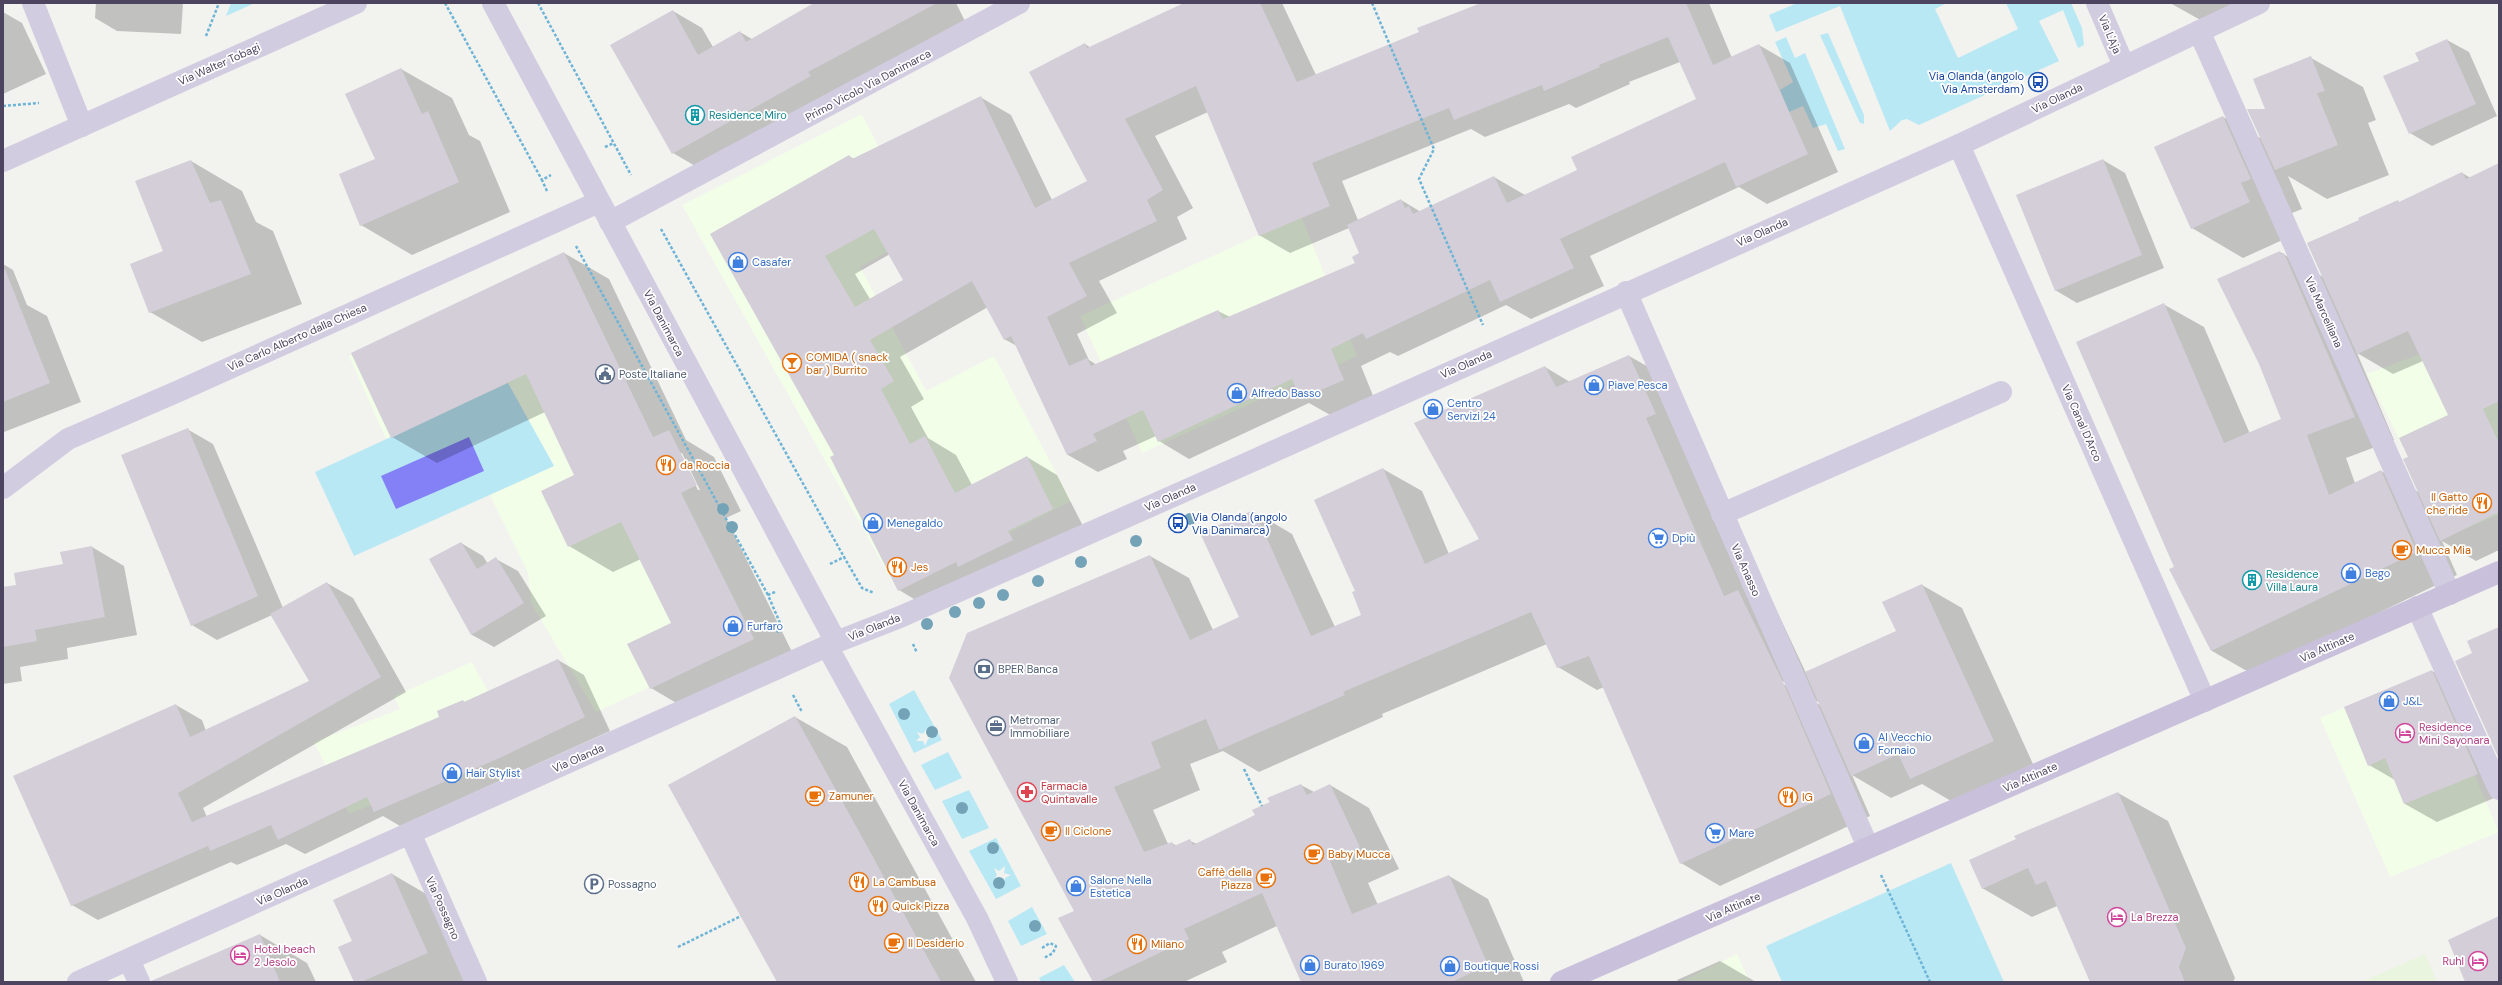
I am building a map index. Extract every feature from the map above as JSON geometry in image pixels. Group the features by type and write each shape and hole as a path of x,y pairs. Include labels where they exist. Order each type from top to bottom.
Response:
{"street":[{"path":"33,3 82,126"},
{"name":"Via Walter Tobagi","path":"3,162 356,3"},
{"name":"Via Danimarca","path":"493,3 610,222 976,918 1007,982"},
{"name":"Primo Vicolo Via Danimarca","path":"610,222 1019,3"},
{"name":"Via L'Aja","path":"2097,3 2124,66"},
{"name":"Via Olanda","path":"78,982 832,644 900,617 1250,462 1626,292 1959,145 2259,3"},
{"name":"Via Marcelliana","path":"2198,31 2450,594"},
{"name":"Via Canal D'Arco","path":"1959,145 2205,701"},
{"name":"Via Carlo Alberto dalla Chiesa","path":"3,488 68,439 182,390 599,202"},
{"name":"Via Anasso","path":"1626,292 1868,848"},
{"path":"1722,514 2002,392"},
{"name":"Via Altinate","path":"1561,982 2499,572"},
{"path":"2417,607 2499,790"},
{"name":"Via Possagno","path":"410,833 476,982"},
{"path":"129,960 139,982"}],"path":[{"path":"204,42 219,3"},
{"path":"445,3 542,180"},
{"path":"538,3 646,203 844,557"},
{"path":"1372,3 1434,149 1419,179 1495,351"},
{"path":"561,219 768,596"},
{"path":"1244,769 1262,806"},
{"path":"1868,848 1930,982"},
{"path":"678,947 741,916"},
{"path":"1042,948 1050,943 1056,946 1053,953 1044,958"}],"shaded area":[{"path":"231,3 255,3 226,16"},
{"path":"1797,3 1947,3 1935,9 1958,58 2018,29 2006,3 2071,3 2082,28 2084,45 2078,48 2063,10 2039,21 2059,61 1919,125 1907,119 1902,120 1890,131 1840,6 1776,32 1769,15"},
{"path":"1828,33 1864,115 1864,124 1860,123 1858,119 1820,35"},
{"path":"1786,37 1795,58 1805,53 1845,149 1838,151 1826,124 1813,128 1803,106 1789,112 1780,90 1793,82 1775,42"},
{"path":"862,114 922,233 860,267 926,391 994,356 1071,501 898,591 682,205"},
{"path":"1301,216 1357,356 1142,453 1080,316"},
{"path":"563,259 754,639 596,712 531,603 528,573 490,495 554,466 508,383 386,439 349,356"},
{"path":"2499,324 2499,515 2453,534 2445,533 2367,374"},
{"path":"508,383 554,466 354,556 315,472"},
{"path":"469,437 484,471 396,509 381,476"},
{"path":"472,662 518,746 349,814 314,742 400,709 394,696"},
{"path":"2430,671 2499,832 2390,877 2320,718"},
{"path":"914,690 942,740 914,753 889,704","holes":["927,728 928,735 934,736 928,739 925,746 923,741 916,741 920,737 917,732 923,734"]},
{"path":"948,752 962,778 935,790 921,765"},
{"path":"969,790 989,828 962,839 942,801"},
{"path":"996,838 1021,886 996,899 969,851","holes":["1005,866 1004,873 1011,875 1005,878 1004,885 1000,879 994,880 997,875 994,868 999,871"]},
{"path":"1951,863 2004,982 1782,982 1766,946"},
{"path":"1032,907 1047,934 1021,946 1008,921"},
{"path":"1737,954 1750,982 1680,982"},
{"path":"1064,965 1075,982 1041,982 1039,978"}],"sand":[{"path":"2425,954 2437,982 2361,982"}],"building":[{"name":"Residence Miro","path":"814,3 937,3 808,72 811,76 672,154 610,45 673,10 698,55 740,31 746,42"},
{"path":"1184,3 1260,3 1297,82 1419,32 1417,28 1481,3 1686,3 1713,65 1759,44 1808,154 1736,187 1725,162 1560,239 1574,268 1500,302 1490,280 1366,339 1363,333 1331,349 1344,380 1300,399 1292,379 1158,442 1143,410 1093,434 1097,441 1067,455 1011,336 1004,340 972,281 870,340 894,381 881,389 910,444 925,436 955,493 1027,456 1053,509 1008,531 1013,540 958,567 956,562 898,591 830,457 834,455 710,234 849,155 852,159 981,96 1035,208 1087,181 1029,72 1085,43 1087,48","holes":["1668,37 1696,99 1571,157 1577,170 1507,203 1494,176 1413,214 1409,206 1405,208 1401,199 1347,225 1359,253 1352,257 1355,263 1223,319 1218,310 1091,366 1087,358 1069,366 1047,317 1087,296 1069,263 1157,221 1147,200 1163,190 1125,119 1196,86 1259,236 1330,206 1312,163 1449,108 1454,120 1542,85 1544,91 1600,67 1599,65","874,229 903,280 855,307 825,256"]},
{"path":"2447,39 2476,104 2409,134 2383,76 2419,61 2415,53"},
{"path":"2311,56 2325,91 2317,93 2338,145 2275,170 2247,109 2265,109 2253,79"},
{"path":"401,68 422,114 428,111 459,182 360,226 339,174 375,159 345,94"},
{"path":"2223,116 2251,179 2241,183 2250,202 2191,229 2154,147"},
{"path":"2103,159 2142,255 2055,291 2016,195"},
{"path":"191,160 210,203 221,200 251,274 149,313 130,264 163,251 135,181"},
{"path":"2499,163 2499,401 2483,409 2499,443 2499,512 2440,541 2403,459 2408,457 2399,438 2448,415 2408,331 2357,354 2307,243 2359,220 2358,218 2398,200 2399,202 2462,172 2466,179"},
{"path":"2280,251 2281,254 2284,253 2355,417 2307,435 2329,495 2381,470 2417,552 2211,651 2169,569 2174,567 2076,342 2164,303 2224,443 2281,419 2259,364 2217,279"},
{"path":"564,252 653,437 669,430 697,485 681,493 754,639 650,689 627,644 671,623 621,522 568,547 541,491 574,475 526,374 391,438 351,353"},
{"path":"5,269 50,383 3,402 3,270"},
{"path":"1629,355 1656,414 1646,418 1724,596 1738,590 1783,682 1831,794 1680,864 1589,656 1557,668 1531,612 1343,692 1345,695 1219,750 1206,719 1151,742 1161,768 1114,787 1144,852 1172,842 1174,846 1190,839 1193,845 1255,815 1252,810 1270,802 1267,798 1301,784 1307,795 1330,784 1360,847 1330,861 1352,914 1449,875 1488,965 1452,982 1301,982 1262,893 1184,929 1189,939 1098,982 1093,982 1058,918 1074,911 949,678 967,633 1150,555 1190,640 1239,617 1200,533 1254,510 1311,636 1361,615 1352,592 1355,591 1314,500 1383,468 1425,564 1479,539 1414,423 1545,366 1556,387"},
{"path":"188,428 258,596 191,626 121,455"},
{"path":"461,542 477,569 496,557 524,603 471,635 429,559"},
{"path":"92,546 105,617 35,630 37,641 3,647 3,587 16,585 14,573 63,564 60,552"},
{"path":"327,582 381,677 178,793 192,822 439,717 437,711 463,700 464,702 558,659 585,717 502,757 374,812 367,797 278,840 271,825 210,851 208,846 71,906 13,776 176,704 190,737 309,681 270,614"},
{"path":"1922,584 1994,741 1910,779 1898,754 1851,776 1805,672 1896,631 1882,602"},
{"path":"2499,627 2499,759 2455,661 2472,653 2467,641"},
{"name":"Residence Mini Sayonara","path":"2432,670 2478,774 2404,804 2385,758 2368,766 2344,707"},
{"path":"795,716 941,982 777,982 668,785"},
{"name":"La Brezza","path":"2118,792 2186,948 2179,967 2185,982 2090,982 2046,881 2036,885 2028,868 1982,889 1969,860 2016,839 2014,836"},
{"path":"392,873 428,953 361,982 354,982 338,947 352,941 333,900"},
{"name":"Ruhl","path":"2499,916 2499,982 2465,982 2448,940"},
{"name":"Hotel beach 2 Jesolo","path":"260,934 280,982 151,982 151,981"}],"place":[{"name":"Via Olanda (angolo Via Amsterdam)","path":"2038,82"},
{"name":"Residence Miro","path":"695,115"},
{"name":"Casafer","path":"738,262"},
{"name":"COMIDA ( snack bar ) Burrito","path":"792,363"},
{"name":"Poste Italiane","path":"605,374"},
{"name":"Piave Pesca","path":"1594,385"},
{"name":"Alfredo Basso","path":"1237,393"},
{"name":"Centro Servizi 24","path":"1433,409"},
{"name":"da Roccia","path":"666,465"},
{"name":"Il Gatto che ride","path":"2482,503"},
{"name":"Menegaldo","path":"873,523"},
{"name":"Via Olanda (angolo Via Danimarca)","path":"1178,523"},
{"name":"Dpiù","path":"1658,538"},
{"name":"Mucca Mia","path":"2402,550"},
{"name":"Jes","path":"897,567"},
{"name":"Bego","path":"2351,573"},
{"name":"Residence Villa Laura","path":"2252,580"},
{"name":"Furfaro","path":"733,626"},
{"name":"BPER Banca","path":"984,669"},
{"name":"J&L","path":"2389,701"},
{"name":"Metromar Immobiliare","path":"996,726"},
{"name":"Residence Mini Sayonara","path":"2405,733"},
{"name":"Al Vecchio Fornaio","path":"1864,743"},
{"name":"Hair Stylist","path":"452,773"},
{"name":"Farmacia Quintavalle","path":"1027,792"},
{"name":"Zamuner","path":"815,796"},
{"name":"IG","path":"1788,797"},
{"name":"Il Ciclone","path":"1051,831"},
{"name":"Mare","path":"1715,833"},
{"name":"Baby Mucca","path":"1314,854"},
{"name":"Caffè della Piazza","path":"1266,878"},
{"name":"La Cambusa","path":"859,882"},
{"name":"Possagno","path":"594,884"},
{"name":"Salone Nella Estetica","path":"1076,886"},
{"name":"Quick Pizza","path":"878,906"},
{"name":"La Brezza","path":"2117,917"},
{"name":"Il Desiderio","path":"894,943"},
{"name":"Milano","path":"1137,944"},
{"name":"Hotel beach 2 Jesolo","path":"240,955"},
{"name":"Ruhl","path":"2478,961"},
{"name":"Burato 1969","path":"1310,965"},
{"name":"Boutique Rossi","path":"1450,966"}]}
